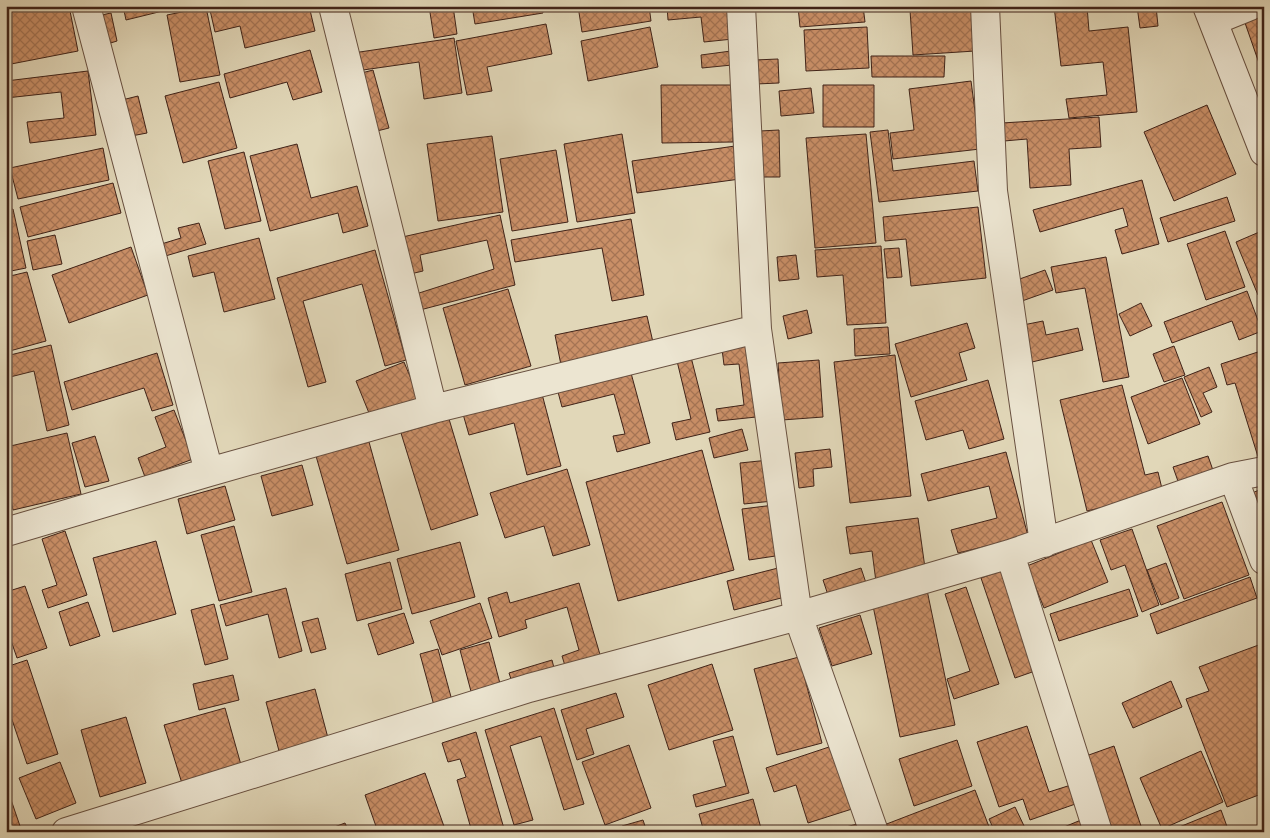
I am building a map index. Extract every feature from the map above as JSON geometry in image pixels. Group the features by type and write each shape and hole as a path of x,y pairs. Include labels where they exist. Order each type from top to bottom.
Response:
{"street":[{"path":"86,6 208,472"},
{"path":"333,6 433,409"},
{"path":"741,6 757,329 798,616 874,832"},
{"path":"985,6 993,191 1044,543"},
{"path":"1250,6 1210,14 1264,152"},
{"path":"6,532 208,472 433,409 757,329"},
{"path":"66,832 529,688 798,616 1010,554 1233,477 1264,471"},
{"path":"1233,477 1264,560"},
{"path":"1010,554 1098,832"}],"building":[{"path":"6,6 69,6 78,51 6,65"},
{"path":"123,6 183,6 126,20"},
{"path":"227,6 309,6 315,31 245,48 240,26 215,32 210,10"},
{"path":"429,6 453,6 457,34 434,38"},
{"path":"472,6 542,6 543,13 475,24"},
{"path":"578,6 649,6 651,21 582,32"},
{"path":"667,6 729,6 733,39 704,42 701,17 668,20"},
{"path":"798,6 863,6 865,22 800,27"},
{"path":"972,6 975,51 913,55 910,10"},
{"path":"1054,6 1087,6 1089,31 1128,27 1137,112 1069,118 1066,99 1107,95 1103,62 1061,66"},
{"path":"1137,6 1156,6 1158,26 1140,28"},
{"path":"206,7 220,75 180,82 167,15"},
{"path":"111,13 117,41 104,45 97,16"},
{"path":"1264,13 1264,64 1260,66 1244,20"},
{"path":"546,24 552,54 487,67 492,91 467,95 456,41"},
{"path":"650,27 658,67 588,81 581,41"},
{"path":"867,27 869,68 806,71 804,30"},
{"path":"454,38 462,93 424,99 419,62 356,71 353,53"},
{"path":"310,50 322,92 293,100 287,82 230,98 224,74"},
{"path":"731,51 732,65 702,68 701,55"},
{"path":"871,56 945,56 944,77 872,77"},
{"path":"778,59 779,83 756,84 755,60"},
{"path":"373,70 389,128 369,133 354,75"},
{"path":"88,71 96,135 30,143 27,122 64,118 61,92 6,98 6,81"},
{"path":"971,81 980,149 893,159 890,133 914,130 909,89"},
{"path":"219,82 237,148 183,163 165,96"},
{"path":"661,85 732,85 733,142 662,143"},
{"path":"823,85 874,85 874,127 823,127"},
{"path":"811,88 814,113 781,116 779,91"},
{"path":"138,96 147,133 126,137 118,101"},
{"path":"1207,105 1236,174 1174,201 1144,132"},
{"path":"1099,117 1101,147 1069,149 1071,185 1030,188 1027,139 1004,141 1002,123"},
{"path":"779,130 780,177 760,177 760,131"},
{"path":"888,130 893,171 974,161 978,191 879,202 870,132"},
{"path":"622,134 635,213 577,222 564,144"},
{"path":"866,134 876,243 815,248 806,138"},
{"path":"492,136 503,212 438,221 427,144"},
{"path":"297,144 311,198 357,186 368,226 343,233 338,213 270,231 250,156"},
{"path":"735,146 740,179 637,193 632,161"},
{"path":"103,148 109,180 18,199 10,168"},
{"path":"556,150 568,222 512,231 500,159"},
{"path":"244,152 261,221 225,229 208,161"},
{"path":"1142,180 1159,244 1122,254 1115,230 1128,226 1123,208 1040,232 1033,210"},
{"path":"113,183 121,213 28,237 20,207"},
{"path":"1227,197 1235,221 1168,242 1160,218"},
{"path":"978,207 986,278 911,286 906,239 885,241 883,217"},
{"path":"13,209 26,268 6,272 6,211"},
{"path":"500,215 515,285 420,310 416,294 494,269 487,240 420,255 423,271 406,275 398,238"},
{"path":"631,219 644,295 612,301 602,248 515,262 511,240"},
{"path":"199,223 206,244 162,257 158,245 181,238 178,228"},
{"path":"1264,230 1264,292 1258,295 1236,242"},
{"path":"1225,231 1245,287 1206,300 1187,244"},
{"path":"55,235 62,264 33,270 27,241"},
{"path":"259,238 275,299 224,312 214,272 193,277 188,256"},
{"path":"881,246 886,323 847,325 843,275 817,277 815,250"},
{"path":"131,247 148,295 69,323 52,275"},
{"path":"899,248 902,277 887,278 884,249"},
{"path":"375,250 406,360 385,366 362,284 303,301 326,382 308,387 277,278"},
{"path":"796,255 799,279 779,281 777,257"},
{"path":"1106,257 1129,377 1103,382 1085,288 1056,293 1051,267"},
{"path":"1045,270 1053,290 1022,301 1014,281"},
{"path":"27,272 46,341 6,352 6,277"},
{"path":"508,289 531,366 465,385 443,308"},
{"path":"1247,291 1262,331 1239,340 1232,321 1172,343 1164,322"},
{"path":"1141,303 1152,326 1130,336 1119,314"},
{"path":"807,310 812,333 788,339 783,316"},
{"path":"647,316 655,351 562,370 555,335"},
{"path":"1043,321 1046,335 1078,328 1083,350 1032,362 1023,325"},
{"path":"967,323 975,348 959,353 967,380 911,397 895,344"},
{"path":"888,327 890,354 855,356 854,329"},
{"path":"756,337 766,416 718,421 716,409 744,405 739,364 724,365 721,341"},
{"path":"51,345 69,425 47,431 34,371 6,378 6,356"},
{"path":"1174,346 1185,375 1164,382 1153,354"},
{"path":"1264,350 1264,458 1259,460 1235,383 1227,385 1221,364"},
{"path":"157,353 173,405 152,411 144,388 72,410 64,382"},
{"path":"895,355 911,496 850,503 834,362"},
{"path":"691,357 710,432 676,440 672,423 691,419 677,361"},
{"path":"819,360 823,417 782,420 778,363"},
{"path":"404,362 419,398 371,418 356,381"},
{"path":"1209,367 1217,387 1203,393 1212,412 1201,417 1184,377"},
{"path":"631,373 650,443 617,452 613,436 625,434 614,394 562,407 558,392"},
{"path":"1182,378 1200,424 1148,444 1131,397"},
{"path":"988,380 1004,439 969,449 963,430 926,440 915,401"},
{"path":"1122,385 1145,475 1158,472 1163,493 1087,511 1060,400"},
{"path":"542,394 561,466 527,475 514,423 469,435 463,414"},
{"path":"174,410 193,459 145,477 138,458 166,447 155,417"},
{"path":"449,419 478,515 431,530 401,433"},
{"path":"742,429 748,450 714,458 709,438"},
{"path":"67,433 81,494 13,510 6,477 6,447"},
{"path":"95,436 109,481 85,487 72,443"},
{"path":"369,442 399,550 347,564 316,456"},
{"path":"830,449 832,467 813,469 814,486 799,488 795,453"},
{"path":"702,450 734,570 618,601 586,482"},
{"path":"1006,452 1028,536 958,553 951,530 997,518 989,486 928,501 921,474"},
{"path":"1208,456 1215,476 1180,487 1173,467"},
{"path":"769,460 773,501 744,504 740,463"},
{"path":"302,465 313,505 272,516 261,476"},
{"path":"567,469 590,545 553,556 544,526 505,538 490,493"},
{"path":"225,486 235,520 187,534 178,499"},
{"path":"1264,488 1264,538 1245,496"},
{"path":"1222,502 1249,575 1184,599 1157,526"},
{"path":"774,505 782,555 749,560 742,509"},
{"path":"918,518 926,575 876,582 872,551 850,554 846,527"},
{"path":"234,526 252,592 219,601 201,535"},
{"path":"1132,529 1159,605 1142,612 1125,565 1111,570 1100,540"},
{"path":"65,531 87,595 48,608 42,590 57,585 42,539"},
{"path":"1091,540 1108,582 1044,608 1027,566"},
{"path":"156,541 176,614 113,632 93,558"},
{"path":"460,542 475,597 412,614 397,559"},
{"path":"390,562 402,609 357,621 345,574"},
{"path":"1166,563 1179,598 1161,605 1147,570"},
{"path":"782,567 789,596 734,610 727,581"},
{"path":"861,568 866,583 828,595 823,580"},
{"path":"1004,570 1038,670 1015,678 981,578"},
{"path":"1250,577 1257,598 1157,634 1150,614"},
{"path":"579,583 601,658 566,669 562,656 579,650 567,607 525,620 527,628 499,637 488,598 507,592 510,603"},
{"path":"25,586 47,648 17,658 6,626 6,592"},
{"path":"966,587 999,684 954,699 947,679 970,671 945,594"},
{"path":"286,588 302,651 279,658 268,614 226,626 220,605"},
{"path":"1129,589 1138,616 1059,641 1050,614"},
{"path":"927,590 955,725 900,737 872,601"},
{"path":"88,602 100,636 70,646 59,612"},
{"path":"480,603 492,638 442,655 430,621"},
{"path":"214,604 228,659 205,665 191,610"},
{"path":"404,613 414,643 378,655 368,624"},
{"path":"860,615 872,654 832,666 819,628"},
{"path":"318,618 326,649 311,653 302,622"},
{"path":"489,642 502,691 473,699 460,650"},
{"path":"1264,643 1264,793 1227,807 1186,699 1209,691 1199,667"},
{"path":"438,649 454,708 436,713 420,654"},
{"path":"799,657 822,743 777,755 754,669"},
{"path":"27,660 58,754 27,764 6,702 6,667"},
{"path":"552,660 556,676 514,688 509,673"},
{"path":"712,664 733,730 669,750 648,685"},
{"path":"233,675 239,700 199,710 193,684"},
{"path":"1171,681 1182,707 1133,728 1122,703"},
{"path":"315,689 328,738 279,751 266,702"},
{"path":"616,693 624,717 586,729 594,754 577,760 561,710"},
{"path":"225,708 243,772 184,790 164,725"},
{"path":"554,708 584,804 564,810 541,736 510,746 533,820 514,825 485,730"},
{"path":"126,717 146,783 100,797 81,730"},
{"path":"1027,726 1049,792 1074,784 1081,802 1030,820 1023,799 999,807 977,742"},
{"path":"476,732 505,832 472,832 457,780 466,777 460,759 448,762 442,743"},
{"path":"733,736 749,793 696,807 693,795 726,786 713,741"},
{"path":"957,740 972,786 914,806 899,759"},
{"path":"629,745 651,808 605,825 582,762"},
{"path":"832,746 852,809 808,823 796,785 774,792 766,768"},
{"path":"1114,746 1143,832 1112,832 1086,756"},
{"path":"1201,751 1223,802 1162,829 1140,778"},
{"path":"60,762 76,803 36,819 19,778"},
{"path":"425,773 446,832 378,832 365,795"},
{"path":"6,785 21,829 14,832 6,832"},
{"path":"975,790 991,832 886,832 884,825"},
{"path":"753,799 762,832 740,832 739,826 720,832 704,832 699,814"},
{"path":"1015,807 1026,830 995,832 989,819"},
{"path":"1221,810 1229,832 1167,832"},
{"path":"643,820 647,832 624,832 622,826"},
{"path":"1081,820 1086,832 1052,832"},
{"path":"345,823 349,832 321,832"},
{"path":"861,823 863,832 827,832"}]}
